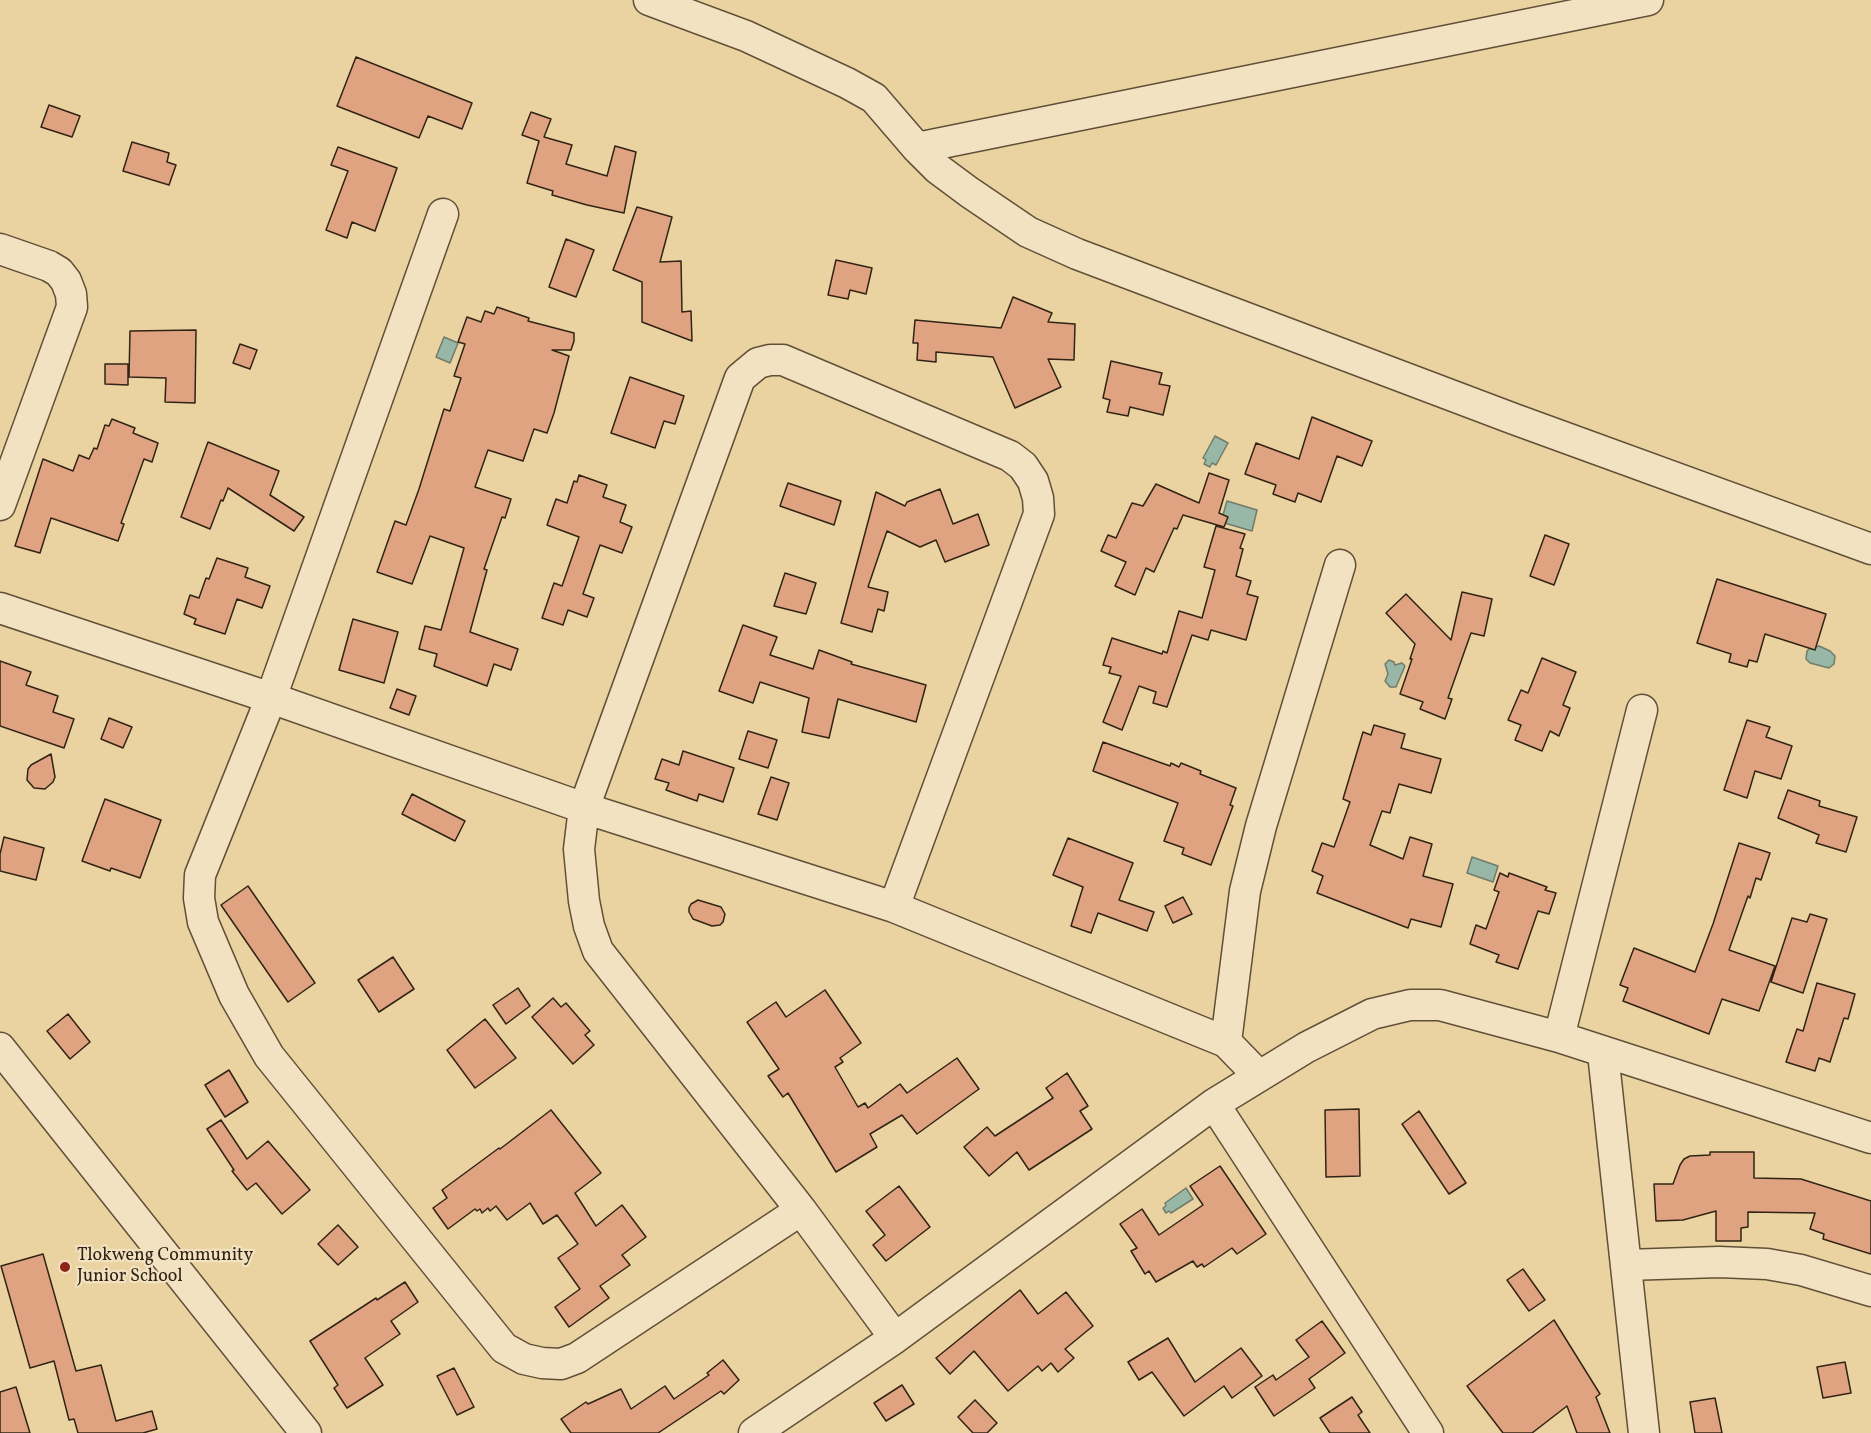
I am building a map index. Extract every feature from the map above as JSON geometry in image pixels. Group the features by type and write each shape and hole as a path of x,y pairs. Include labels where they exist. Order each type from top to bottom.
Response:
{"street":[{"path":"650,0 746,36 848,83 874,98 917,148 939,169 1018,225 1077,254 1514,419 1871,549"},
{"path":"917,148 1648,0"},
{"path":"443,214 271,698 200,875 199,898 203,922 234,995 269,1056 504,1348 524,1359 561,1364 578,1358 801,1210"},
{"path":"0,249 49,266 59,272 66,282 72,308 0,504"},
{"path":"894,907 1039,514 1038,498 1033,481 1023,466 1010,456 783,360 758,363 740,378 584,808 579,849 584,901 589,926 598,951 801,1210 895,1338"},
{"path":"1226,1042 1245,891 1261,826 1340,565"},
{"path":"0,608 271,698 584,808 894,907 1226,1042 1259,1076"},
{"path":"1559,1037 1642,710"},
{"path":"754,1433 895,1338 1214,1104 1307,1047 1372,1014 1410,1005 1440,1005 1559,1037 1871,1138"},
{"path":"0,1048 290,1427"},
{"path":"1603,1053 1644,1433"},
{"path":"1214,1104 1428,1433"},
{"path":"1626,1265 1719,1262 1767,1264 1801,1270 1871,1291"}],"shaded area":[{"path":"444,337 458,343 450,363 436,357"},
{"path":"1215,436 1228,443 1216,465 1212,463 1210,467 1204,464 1206,460 1203,458"},
{"path":"1227,501 1257,510 1252,531 1221,522"},
{"path":"1819,646 1835,656 1834,664 1829,668 1810,663 1806,659 1810,648"},
{"path":"1389,660 1395,665 1402,663 1405,666 1396,687 1390,687 1385,681 1388,674 1385,664"},
{"path":"1472,857 1498,866 1493,882 1467,873"},
{"path":"1186,1188 1193,1199 1171,1213 1169,1211 1166,1213 1163,1208 1166,1206 1165,1203"}],"building":[{"path":"356,57 472,103 462,129 428,116 419,138 337,106"},
{"path":"49,105 80,116 72,137 41,127"},
{"path":"531,112 551,119 544,137 572,145 566,164 607,176 615,146 636,152 624,213 552,195 553,191 527,183 539,141 522,135"},
{"path":"132,142 169,153 167,162 176,165 169,185 123,171"},
{"path":"338,147 397,168 375,231 352,222 347,238 326,230 348,171 331,165"},
{"path":"637,207 672,217 660,262 681,261 682,312 691,311 692,341 642,322 642,282 613,270"},
{"path":"566,239 594,250 576,297 549,287"},
{"path":"836,260 872,268 866,294 850,290 848,299 828,295"},
{"path":"1013,297 1052,313 1048,322 1075,324 1074,360 1048,359 1061,387 1015,408 993,357 936,352 936,362 917,360 918,343 913,343 915,320 1001,328"},
{"path":"497,307 529,318 528,321 574,333 574,341 571,350 552,350 569,356 547,433 534,429 523,461 488,450 475,487 511,499 505,518 502,517 484,569 487,570 470,632 518,649 511,670 494,664 487,686 434,666 437,654 419,649 425,626 441,630 464,548 430,536 412,584 377,572 395,521 406,525 444,409 450,411 461,378 454,376 465,344 458,342 467,317 481,322 485,311 494,314"},
{"path":"196,330 195,403 165,402 166,378 129,377 130,331"},
{"path":"240,344 257,350 250,369 233,363"},
{"path":"1111,361 1162,373 1159,384 1170,386 1163,415 1130,407 1128,416 1107,412 1110,400 1103,398"},
{"path":"105,364 128,364 128,385 105,384"},
{"path":"630,377 684,396 675,424 664,421 655,448 611,433"},
{"path":"1312,417 1372,441 1362,466 1337,456 1321,502 1298,493 1295,502 1273,494 1276,485 1245,474 1256,443 1299,459"},
{"path":"112,419 135,428 133,433 158,443 152,462 144,459 121,523 124,524 118,541 51,518 40,553 15,546 43,459 73,471 79,455 89,459 94,448 97,449 105,425 109,426"},
{"path":"208,442 279,471 270,495 304,517 294,531 228,488 210,529 181,517"},
{"path":"1209,473 1229,480 1219,513 1228,517 1224,527 1183,515 1177,529 1174,528 1154,572 1146,568 1135,595 1115,586 1126,562 1101,551 1108,535 1116,538 1132,503 1143,506 1156,484 1199,503"},
{"path":"579,475 607,485 603,497 626,505 620,522 632,527 622,553 600,545 583,594 594,598 587,617 568,610 563,625 542,618 554,583 562,586 579,537 547,525 556,499 567,503 574,481 577,482"},
{"path":"788,483 841,501 834,525 780,506"},
{"path":"940,489 953,524 978,514 989,545 945,562 936,540 920,547 887,531 868,587 888,592 884,611 878,609 872,632 841,623 876,492 905,506 907,502"},
{"path":"1216,526 1245,534 1240,548 1243,549 1236,576 1251,581 1247,594 1258,597 1246,640 1211,630 1208,640 1192,635 1167,707 1153,703 1156,692 1139,686 1122,730 1103,722 1121,676 1109,673 1111,667 1103,665 1112,638 1162,654 1163,651 1167,653 1179,611 1202,618 1215,570 1204,567"},
{"path":"1545,535 1569,544 1554,585 1530,576"},
{"path":"217,558 248,568 245,577 270,586 262,608 237,599 225,634 194,624 196,619 184,614 190,595 199,598 206,578 209,579"},
{"path":"785,573 816,583 806,614 774,606"},
{"path":"1717,579 1826,614 1815,650 1765,634 1757,662 1749,660 1747,667 1729,662 1731,654 1697,643"},
{"path":"1462,592 1492,599 1484,636 1471,633 1448,698 1452,699 1445,719 1420,709 1423,702 1400,694 1415,644 1386,613 1406,594 1451,640"},
{"path":"353,619 398,632 384,683 339,670"},
{"path":"743,625 777,637 770,655 813,669 819,650 852,662 851,664 926,685 916,722 838,699 829,738 802,732 809,698 760,682 753,703 719,691"},
{"path":"1542,658 1576,672 1563,705 1570,708 1559,736 1550,731 1542,751 1515,740 1521,725 1508,720 1521,690 1528,693"},
{"path":"0,661 31,672 26,685 58,696 53,712 74,719 64,748 0,726"},
{"path":"397,689 416,696 409,715 390,708"},
{"path":"109,718 132,727 123,748 101,739"},
{"path":"1747,720 1770,727 1766,737 1792,746 1781,779 1755,771 1747,798 1724,790"},
{"path":"1374,725 1405,734 1401,748 1441,759 1431,793 1399,784 1390,813 1382,811 1370,845 1403,859 1410,837 1432,844 1423,876 1453,884 1441,927 1411,919 1408,928 1317,893 1323,876 1312,871 1322,843 1334,847 1350,802 1343,799 1363,732 1371,735"},
{"path":"748,731 777,740 768,768 739,759"},
{"path":"1103,742 1170,766 1171,763 1179,767 1181,763 1201,771 1200,774 1236,788 1230,805 1233,806 1211,865 1182,854 1184,848 1164,841 1178,803 1093,771"},
{"path":"683,751 734,768 723,802 699,794 697,801 666,790 669,783 655,779 662,759 679,765"},
{"path":"51,754 55,777 53,782 45,789 34,788 27,780 28,769"},
{"path":"771,777 789,783 777,820 758,814"},
{"path":"1788,790 1820,801 1819,806 1857,817 1846,852 1816,843 1819,835 1778,818"},
{"path":"412,794 465,821 455,841 402,814"},
{"path":"105,799 161,820 140,878 82,861"},
{"path":"4,837 44,848 36,880 0,871 0,854"},
{"path":"1068,838 1133,863 1119,900 1154,912 1147,931 1098,913 1091,933 1071,926 1083,887 1053,875"},
{"path":"1739,843 1770,853 1761,880 1756,878 1750,898 1748,896 1729,950 1775,966 1759,1011 1722,999 1709,1034 1623,1001 1628,988 1620,985 1634,948 1695,972"},
{"path":"1500,873 1508,877 1509,873 1547,887 1545,890 1556,893 1549,914 1538,911 1518,969 1496,962 1499,955 1470,944 1476,925 1486,929 1499,892 1494,890"},
{"path":"248,886 315,983 288,1002 221,905"},
{"path":"1183,897 1192,914 1173,923 1165,906"},
{"path":"698,900 721,907 725,914 720,925 712,926 693,919 689,908"},
{"path":"1810,914 1827,919 1803,993 1771,982 1792,918 1807,922"},
{"path":"393,957 414,989 379,1012 358,980"},
{"path":"1817,983 1855,994 1848,1019 1844,1018 1830,1062 1819,1058 1815,1071 1786,1062 1797,1029 1803,1031"},
{"path":"518,988 530,1006 506,1024 493,1005"},
{"path":"825,990 861,1043 840,1058 843,1062 835,1067 858,1107 865,1103 868,1108 900,1084 907,1093 957,1058 979,1089 917,1134 902,1115 870,1134 877,1147 836,1172 788,1093 783,1097 768,1076 779,1069 747,1022 776,1002 786,1017"},
{"path":"553,998 561,1007 566,1003 590,1031 585,1035 594,1045 573,1064 532,1017"},
{"path":"68,1014 90,1042 70,1059 47,1031"},
{"path":"485,1019 516,1058 475,1088 447,1050"},
{"path":"229,1070 248,1102 225,1117 205,1085"},
{"path":"1067,1073 1088,1106 1080,1111 1092,1129 1029,1170 1017,1152 989,1176 964,1147 987,1127 995,1136 1053,1098 1046,1088"},
{"path":"1359,1109 1360,1176 1326,1177 1325,1110"},
{"path":"551,1110 601,1173 575,1193 596,1226 622,1205 646,1237 622,1255 630,1265 600,1286 609,1298 569,1327 555,1307 580,1289 558,1258 578,1244 557,1215 543,1224 530,1203 507,1220 496,1206 482,1213 480,1209 477,1211 475,1209 448,1229 433,1208 447,1198 442,1190"},
{"path":"1419,1111 1466,1183 1449,1194 1402,1124"},
{"path":"221,1120 247,1159 268,1141 310,1190 282,1214 256,1183 247,1190 232,1171 234,1170 207,1129"},
{"path":"1710,1152 1754,1152 1754,1178 1801,1179 1871,1201 1871,1254 1823,1239 1824,1234 1810,1229 1815,1213 1748,1212 1748,1227 1741,1228 1741,1241 1716,1241 1716,1211 1683,1220 1656,1221 1654,1184 1673,1184 1684,1159 1690,1156 1710,1155"},
{"path":"1220,1166 1266,1234 1237,1254 1232,1248 1204,1267 1202,1264 1197,1267 1193,1261 1156,1282 1149,1271 1145,1274 1131,1251 1137,1248 1120,1224 1142,1209 1159,1235 1203,1205 1190,1186"},
{"path":"899,1186 930,1227 886,1261 873,1245 885,1235 866,1211"},
{"path":"338,1225 358,1247 338,1265 318,1244"},
{"path":"43,1254 76,1371 101,1365 116,1421 152,1411 157,1429 143,1433 78,1433 74,1419 69,1420 54,1361 30,1368 1,1266"},
{"path":"1523,1269 1545,1300 1529,1311 1507,1280"},
{"path":"405,1282 418,1302 391,1321 400,1334 365,1358 383,1385 347,1408 334,1388 338,1385 310,1341"},
{"path":"1020,1290 1038,1314 1066,1292 1093,1326 1065,1349 1074,1358 1058,1372 1051,1363 1042,1371 1038,1366 1008,1391 974,1351 950,1374 936,1358"},
{"path":"1554,1320 1600,1394 1596,1397 1610,1433 1577,1433 1567,1406 1532,1433 1503,1433 1467,1386"},
{"path":"1322,1321 1345,1353 1309,1379 1315,1388 1274,1416 1255,1387 1273,1375 1276,1380 1309,1357 1296,1340"},
{"path":"1168,1338 1195,1382 1241,1348 1262,1376 1232,1398 1224,1386 1184,1416 1152,1372 1139,1380 1128,1362"},
{"path":"723,1360 739,1380 724,1394 721,1391 658,1433 571,1433 561,1419 586,1402 588,1404 621,1389 631,1409 665,1386 674,1399 709,1375 707,1373"},
{"path":"1845,1362 1851,1393 1823,1398 1817,1367"},
{"path":"454,1368 474,1407 457,1415 437,1376"},
{"path":"902,1385 914,1404 886,1421 874,1403"},
{"path":"16,1387 30,1433 0,1433 0,1392"},
{"path":"1352,1397 1362,1412 1358,1415 1370,1433 1330,1433 1320,1418"},
{"path":"1715,1398 1722,1433 1695,1433 1690,1402"},
{"path":"975,1400 997,1423 987,1433 973,1433 958,1417"}],"place":[{"name":"Tlokweng Community Junior School","path":"65,1267"}]}
